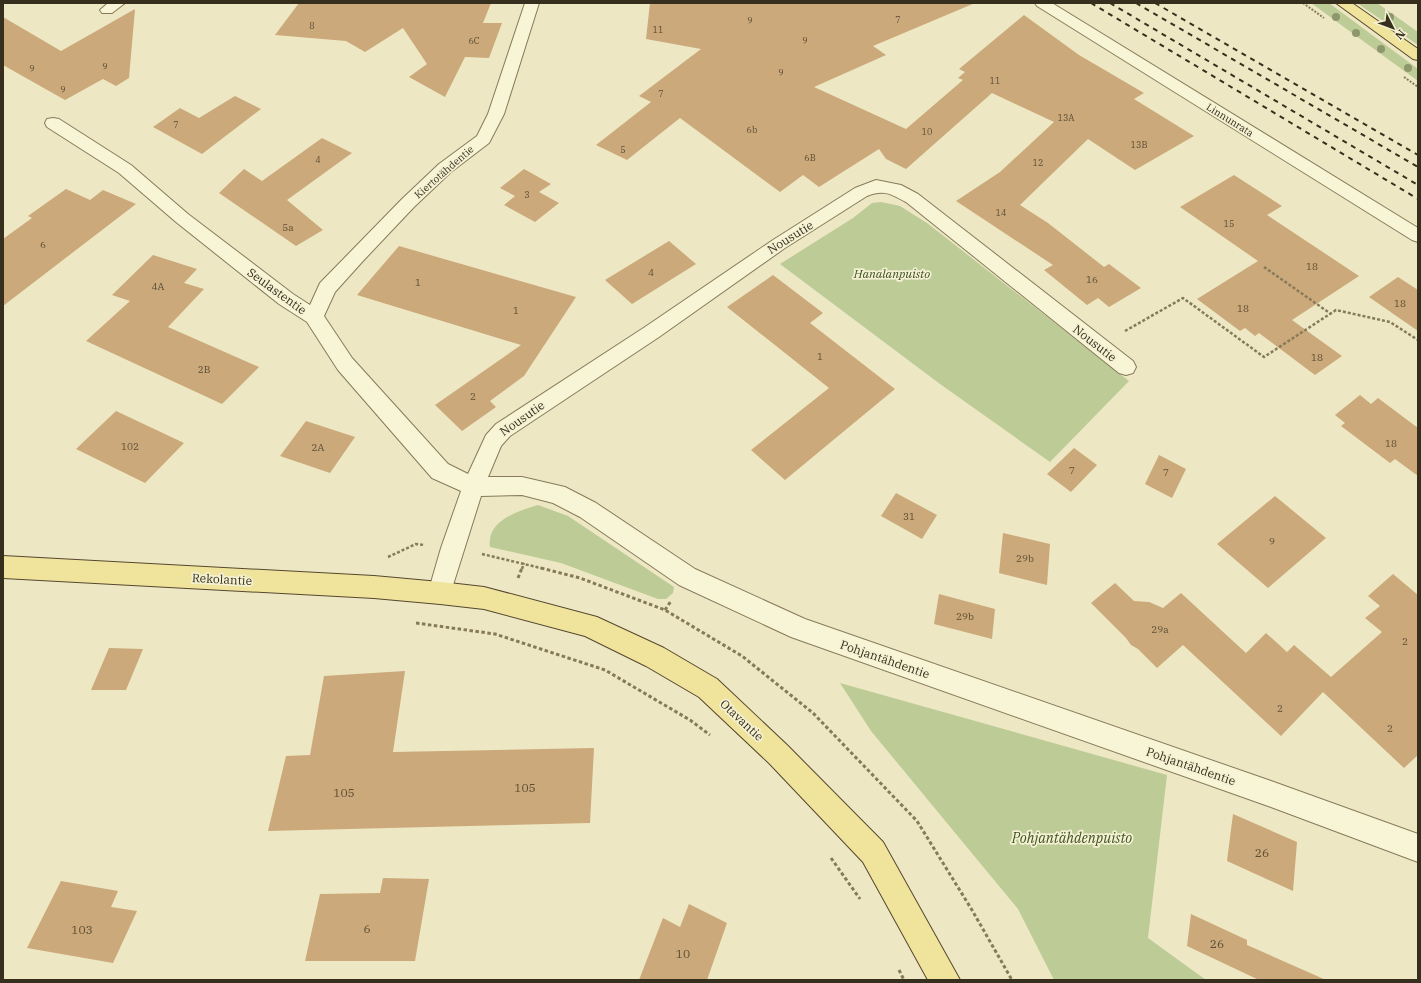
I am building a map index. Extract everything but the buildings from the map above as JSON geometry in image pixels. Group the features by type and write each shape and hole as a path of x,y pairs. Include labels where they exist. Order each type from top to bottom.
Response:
{"main road":[{"path":"1343,3 1418,56"},
{"name":"Rekolantie","path":"3,567 374,587 440,593"},
{"name":"Otavantie","path":"440,593 484,598 588,625 655,657 708,688 778,754 873,852 945,980"}],"street":[{"name":"Kiertotähdentie","path":"314,317 327,288 356,257 445,168 483,139 496,114 532,3"},
{"name":"Linnunrata","path":"1042,3 1418,236"},
{"name":"Seulastentie","path":"52,123 124,169 286,299 314,317 345,364 440,471 473,487"},
{"name":"Nousutie","path":"473,487 493,440 503,430 652,332 779,244 861,192 876,186 895,189 912,198 1126,367"},
{"name":"Pohjantähdentie","path":"473,487 522,486 556,494 588,510 687,578 800,629 1271,794 1418,848"},
{"path":"440,593 452,548 473,487"}],"path":[{"path":"1264,267 1331,314"},
{"path":"1099,346 1183,298 1264,357 1336,310 1390,322 1418,340"},
{"path":"386,559 416,544 452,548 524,563 580,578 665,610 742,656 813,713 917,822 972,910 1012,980"},
{"path":"495,634 605,670 690,720 715,739"},
{"path":"828,853 864,906"},
{"path":"897,966 904,980"}],"green space":[{"path":"1311,3 1329,3 1418,69 1418,81"},
{"path":"1357,3 1377,3 1418,32 1418,45"},
{"name":"Hanalanpuisto","path":"881,202 900,206 927,223 1129,381 1050,462 940,384 780,264 853,218 872,203"},
{"path":"538,505 568,516 674,587 673,593 666,599 658,599 561,563 490,547 490,538 493,530 498,524 513,514"},
{"name":"Pohjantähdenpuisto","path":"840,683 1167,775 1148,938 1206,980 1054,980 1018,909 871,731"}],"railway":[{"path":"1091,3 1418,199"},
{"path":"1110,3 1418,185"},
{"path":"1136,3 1418,167"},
{"path":"1155,3 1418,155"}]}
